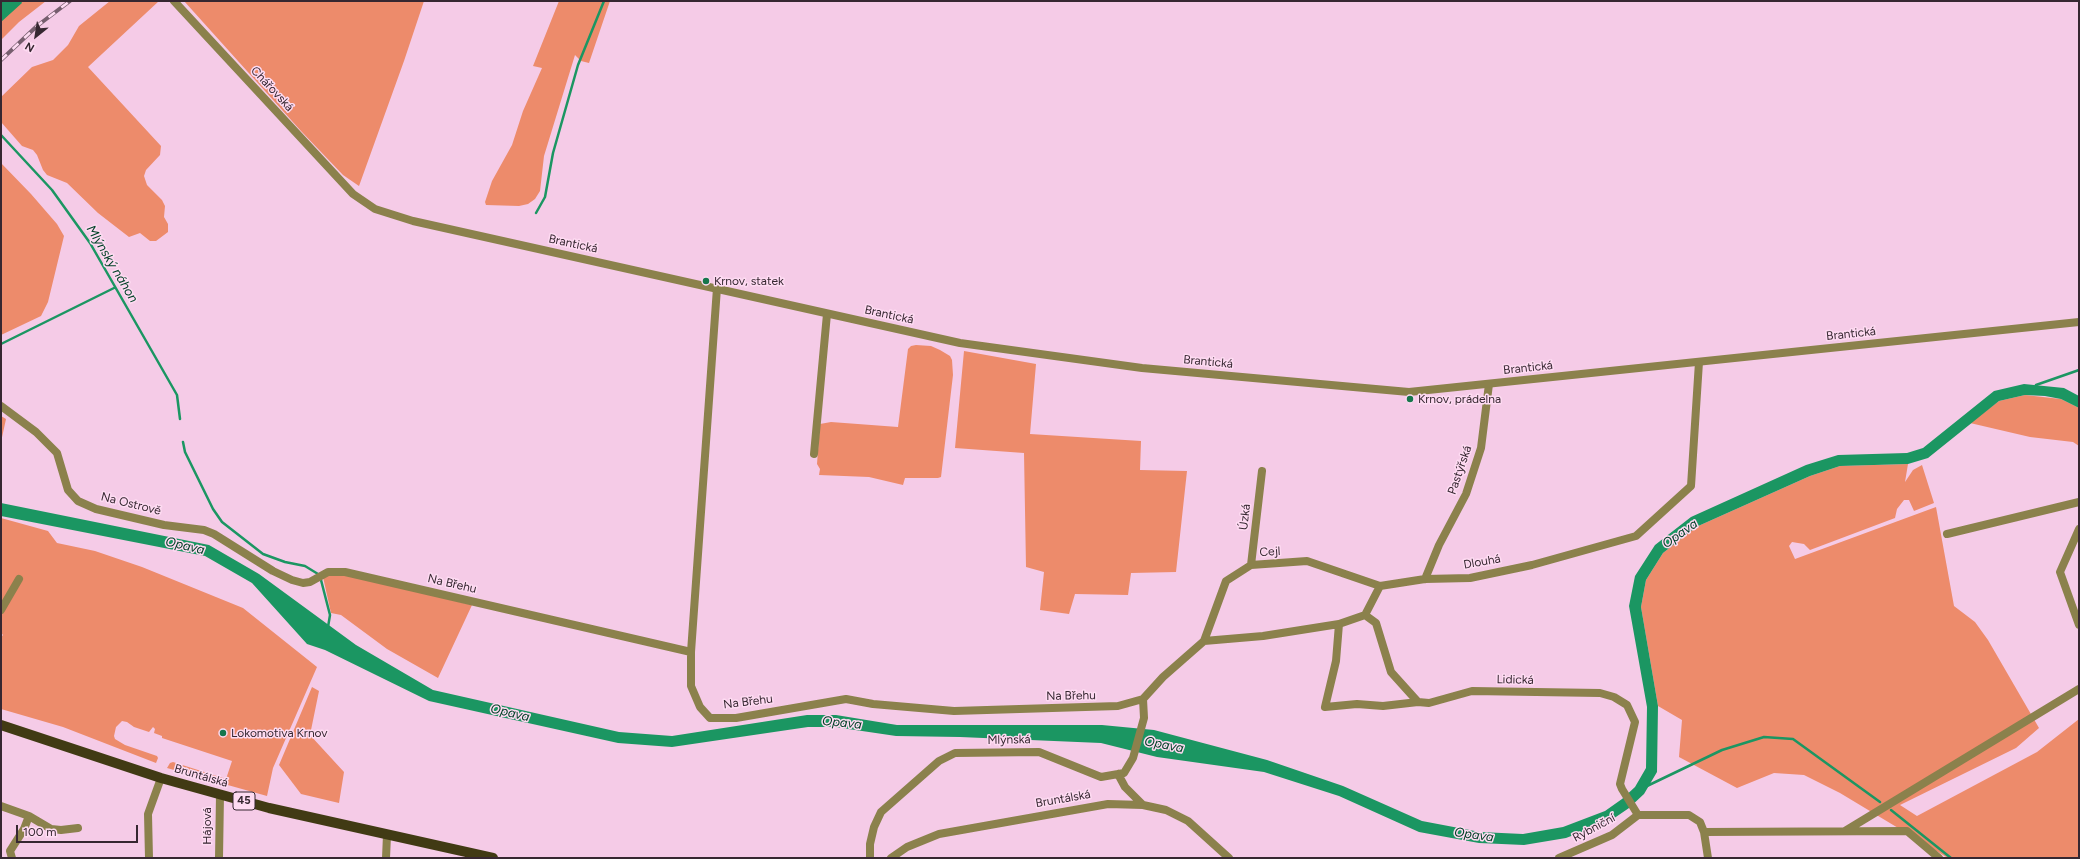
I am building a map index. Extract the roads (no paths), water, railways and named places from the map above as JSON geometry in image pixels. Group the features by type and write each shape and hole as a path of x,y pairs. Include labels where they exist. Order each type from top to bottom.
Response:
{"main road":[{"name":"Bruntálská","path":"1,725 161,778 220,795 387,836 493,858"}],"street":[{"name":"Chářovská","path":"174,1 353,194"},
{"name":"Brantická","path":"353,194 375,209 413,221 960,343 1142,368 1409,392 2079,322"},
{"path":"690,652 718,288"},
{"path":"814,454 828,314"},
{"name":"Dlouhá","path":"1380,586 1425,579 1470,578 1532,565 1636,536 1691,486 1699,362"},
{"name":"Pastýřská","path":"1425,579 1439,545 1466,494 1481,448 1490,384"},
{"name":"Na Ostrově","path":"1,406 36,432 57,453 65,484 68,490 78,501 96,509 164,525 209,532 222,538 273,571 292,580"},
{"name":"Úzká","path":"1251,565 1262,471"},
{"path":"1947,534 2079,502"},
{"path":"2079,529 2060,572 2079,625"},
{"name":"Cejl","path":"1204,641 1226,581 1251,565 1307,561 1380,586"},
{"name":"Na Břehu","path":"292,580 303,583 318,578 328,572 345,572 690,652 691,686 700,707 710,718 736,718 846,699 873,704 954,710 1118,706 1143,699"},
{"path":"1,610 19,579"},
{"path":"1144,805 1124,787 1118,774 1124,773 1133,758 1144,718 1143,699 1163,677 1204,641 1263,636 1339,624 1365,615 1380,586"},
{"path":"1365,615 1376,623 1391,672 1418,702"},
{"path":"1339,624 1336,661 1325,707 1358,704 1383,706 1418,702"},
{"path":"1845,831 2079,689"},
{"name":"Lidická","path":"1418,702 1430,703 1472,691 1600,693 1614,697 1627,705 1635,722 1620,784 1635,812"},
{"name":"Mlýnská","path":"870,858 872,838 881,812 939,761 955,753 1039,752 1101,777 1118,774"},
{"path":"149,858 148,814 161,778"},
{"name":"Hájová","path":"219,858 220,795"},
{"name":"Bruntálská","path":"891,858 907,847 939,834 1108,804 1144,805 1166,810 1188,821 1229,858"},
{"path":"1,806 29,816 51,829 61,830 78,828"},
{"path":"1635,812 1689,815 1700,822 1704,832 1708,858"},
{"name":"Rybniční","path":"1559,858 1578,854 1612,835 1635,812"},
{"path":"12,858 10,852 24,829 29,816"},
{"path":"1704,832 1908,831 1939,858"},
{"path":"386,858 387,836"}],"water":[{"path":"1,1 21,1 22,3 1,22"},
{"name":"Opava","path":"2024,384 2064,388 2079,396 2079,408 2061,399 2045,396 2025,395 1999,401 1928,458 1908,464 1840,466 1810,476 1696,527 1663,553 1646,580 1641,607 1658,706 1657,772 1644,794 1629,808 1610,821 1566,838 1524,845 1479,843 1419,832 1339,796 1264,772 1157,757 1101,743 896,736 835,727 808,727 672,747 618,743 429,701 325,650 307,644 252,583 205,556 1,516 1,503 209,545 259,574 356,645 433,690 619,732 672,736 807,715 836,715 897,725 1102,725 1154,730 1267,760 1343,786 1422,821 1480,832 1523,834 1563,827 1605,811 1622,799 1635,787 1646,768 1647,707 1629,606 1635,576 1655,545 1691,517 1806,465 1838,455 1907,453 1923,448 1994,391"}],"waterway":[{"path":"536,213 545,197 553,153 578,65 604,1"},
{"name":"Mlýnský náhon","path":"1,135 52,190 90,243 177,395 180,419"},
{"path":"1,344 114,288"},
{"path":"2036,385 2079,370"},
{"name":"Mlýnský náhon","path":"183,442 185,452 213,509 222,522 263,554 285,562 305,566 318,574 330,615 328,627"},
{"path":"1647,786 1722,750 1764,737 1793,739 1880,802"},
{"path":"1891,810 1951,858"}],"railway":[{"path":"1,60 37,26 70,1"}],"place":[{"name":"Krnov, statek","path":"706,281"},
{"name":"Krnov, prádelna","path":"1410,399"},
{"name":"Lokomotiva Krnov","path":"223,733"}]}
